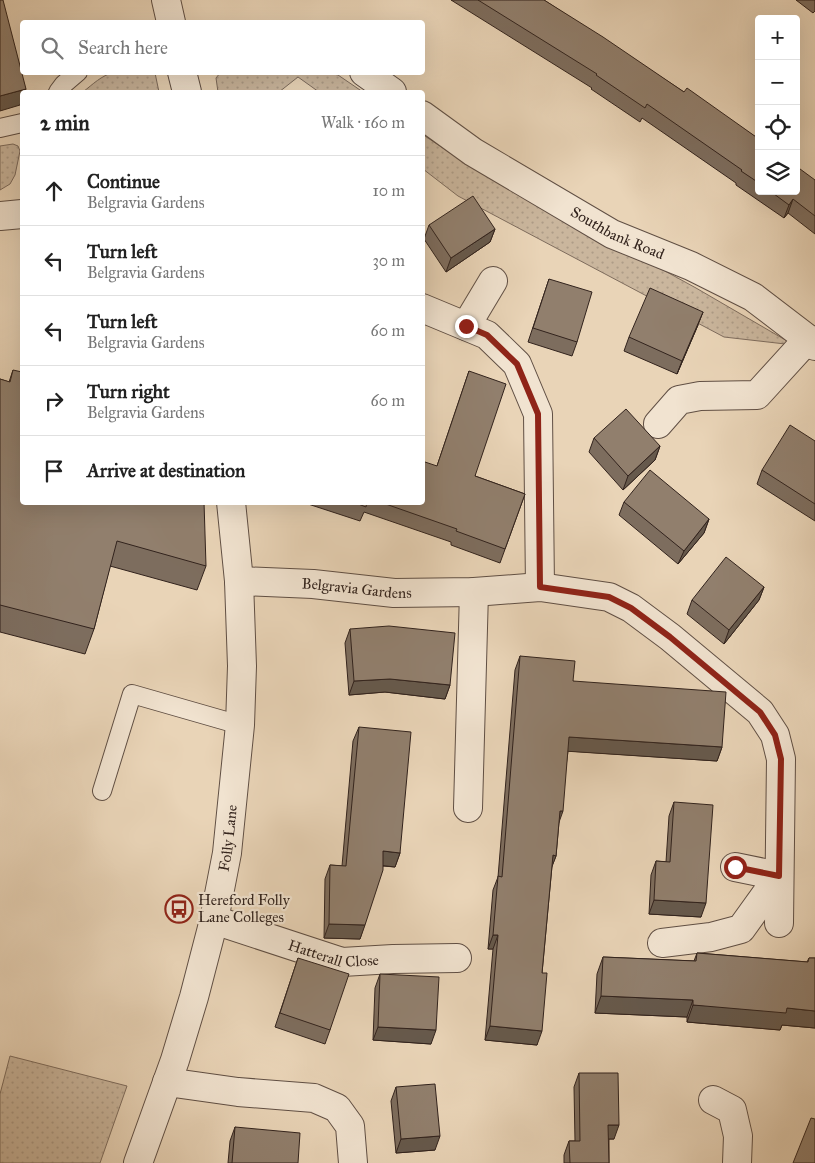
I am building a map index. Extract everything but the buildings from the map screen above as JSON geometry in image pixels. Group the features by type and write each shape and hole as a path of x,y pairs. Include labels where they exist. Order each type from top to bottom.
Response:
{"street":[{"path":"166,0 171,20"},
{"path":"183,75 186,90"},
{"path":"368,75 389,90"},
{"name":"Southbank Road","path":"425,117 473,152 612,234 691,266 753,297 811,342"},
{"path":"0,216 20,214"},
{"path":"466,326 493,281"},
{"path":"425,309 487,335 517,364 538,414 540,587"},
{"path":"658,424 679,400 700,396 757,395 811,342"},
{"name":"Folly Lane","path":"138,1163 175,1060 194,997 214,920 227,853 240,725 242,666 239,581 231,505"},
{"name":"Belgravia Gardens","path":"239,581 313,584 394,593 474,592 540,587 609,597 631,608 670,637 760,712 775,735 781,759 778,923"},
{"path":"468,808 474,592"},
{"path":"662,943 711,937 741,929 779,876 735,867"},
{"name":"Hatterall Close","path":"214,920 342,962 457,958"},
{"path":"167,1082 238,1092 314,1098 336,1108 350,1126 353,1163"},
{"path":"713,1100 732,1110 738,1136 737,1163"}],"lane":[{"path":"60,90 74,75"},
{"path":"0,128 20,123"},
{"path":"102,791 132,694 240,725"}],"shaded area":[{"path":"107,75 155,75 159,90 86,90"},
{"path":"218,75 338,75 360,90 316,90 298,77 282,90 218,90 216,78"},
{"path":"425,136 455,156 696,288 794,345 724,337 458,196 425,171"},
{"path":"13,144 18,146 20,151 15,175 10,184 0,190 0,146"},
{"path":"10,1056 127,1086 100,1163 0,1163 0,1094"}],"place":[{"name":"Hereford Folly Lane Colleges","path":"179,909"}],"route":[{"path":"466,326 487,335 517,364 538,414 540,587 609,597 631,608 670,637 760,712 775,735 781,759 779,876 735,867"}]}
